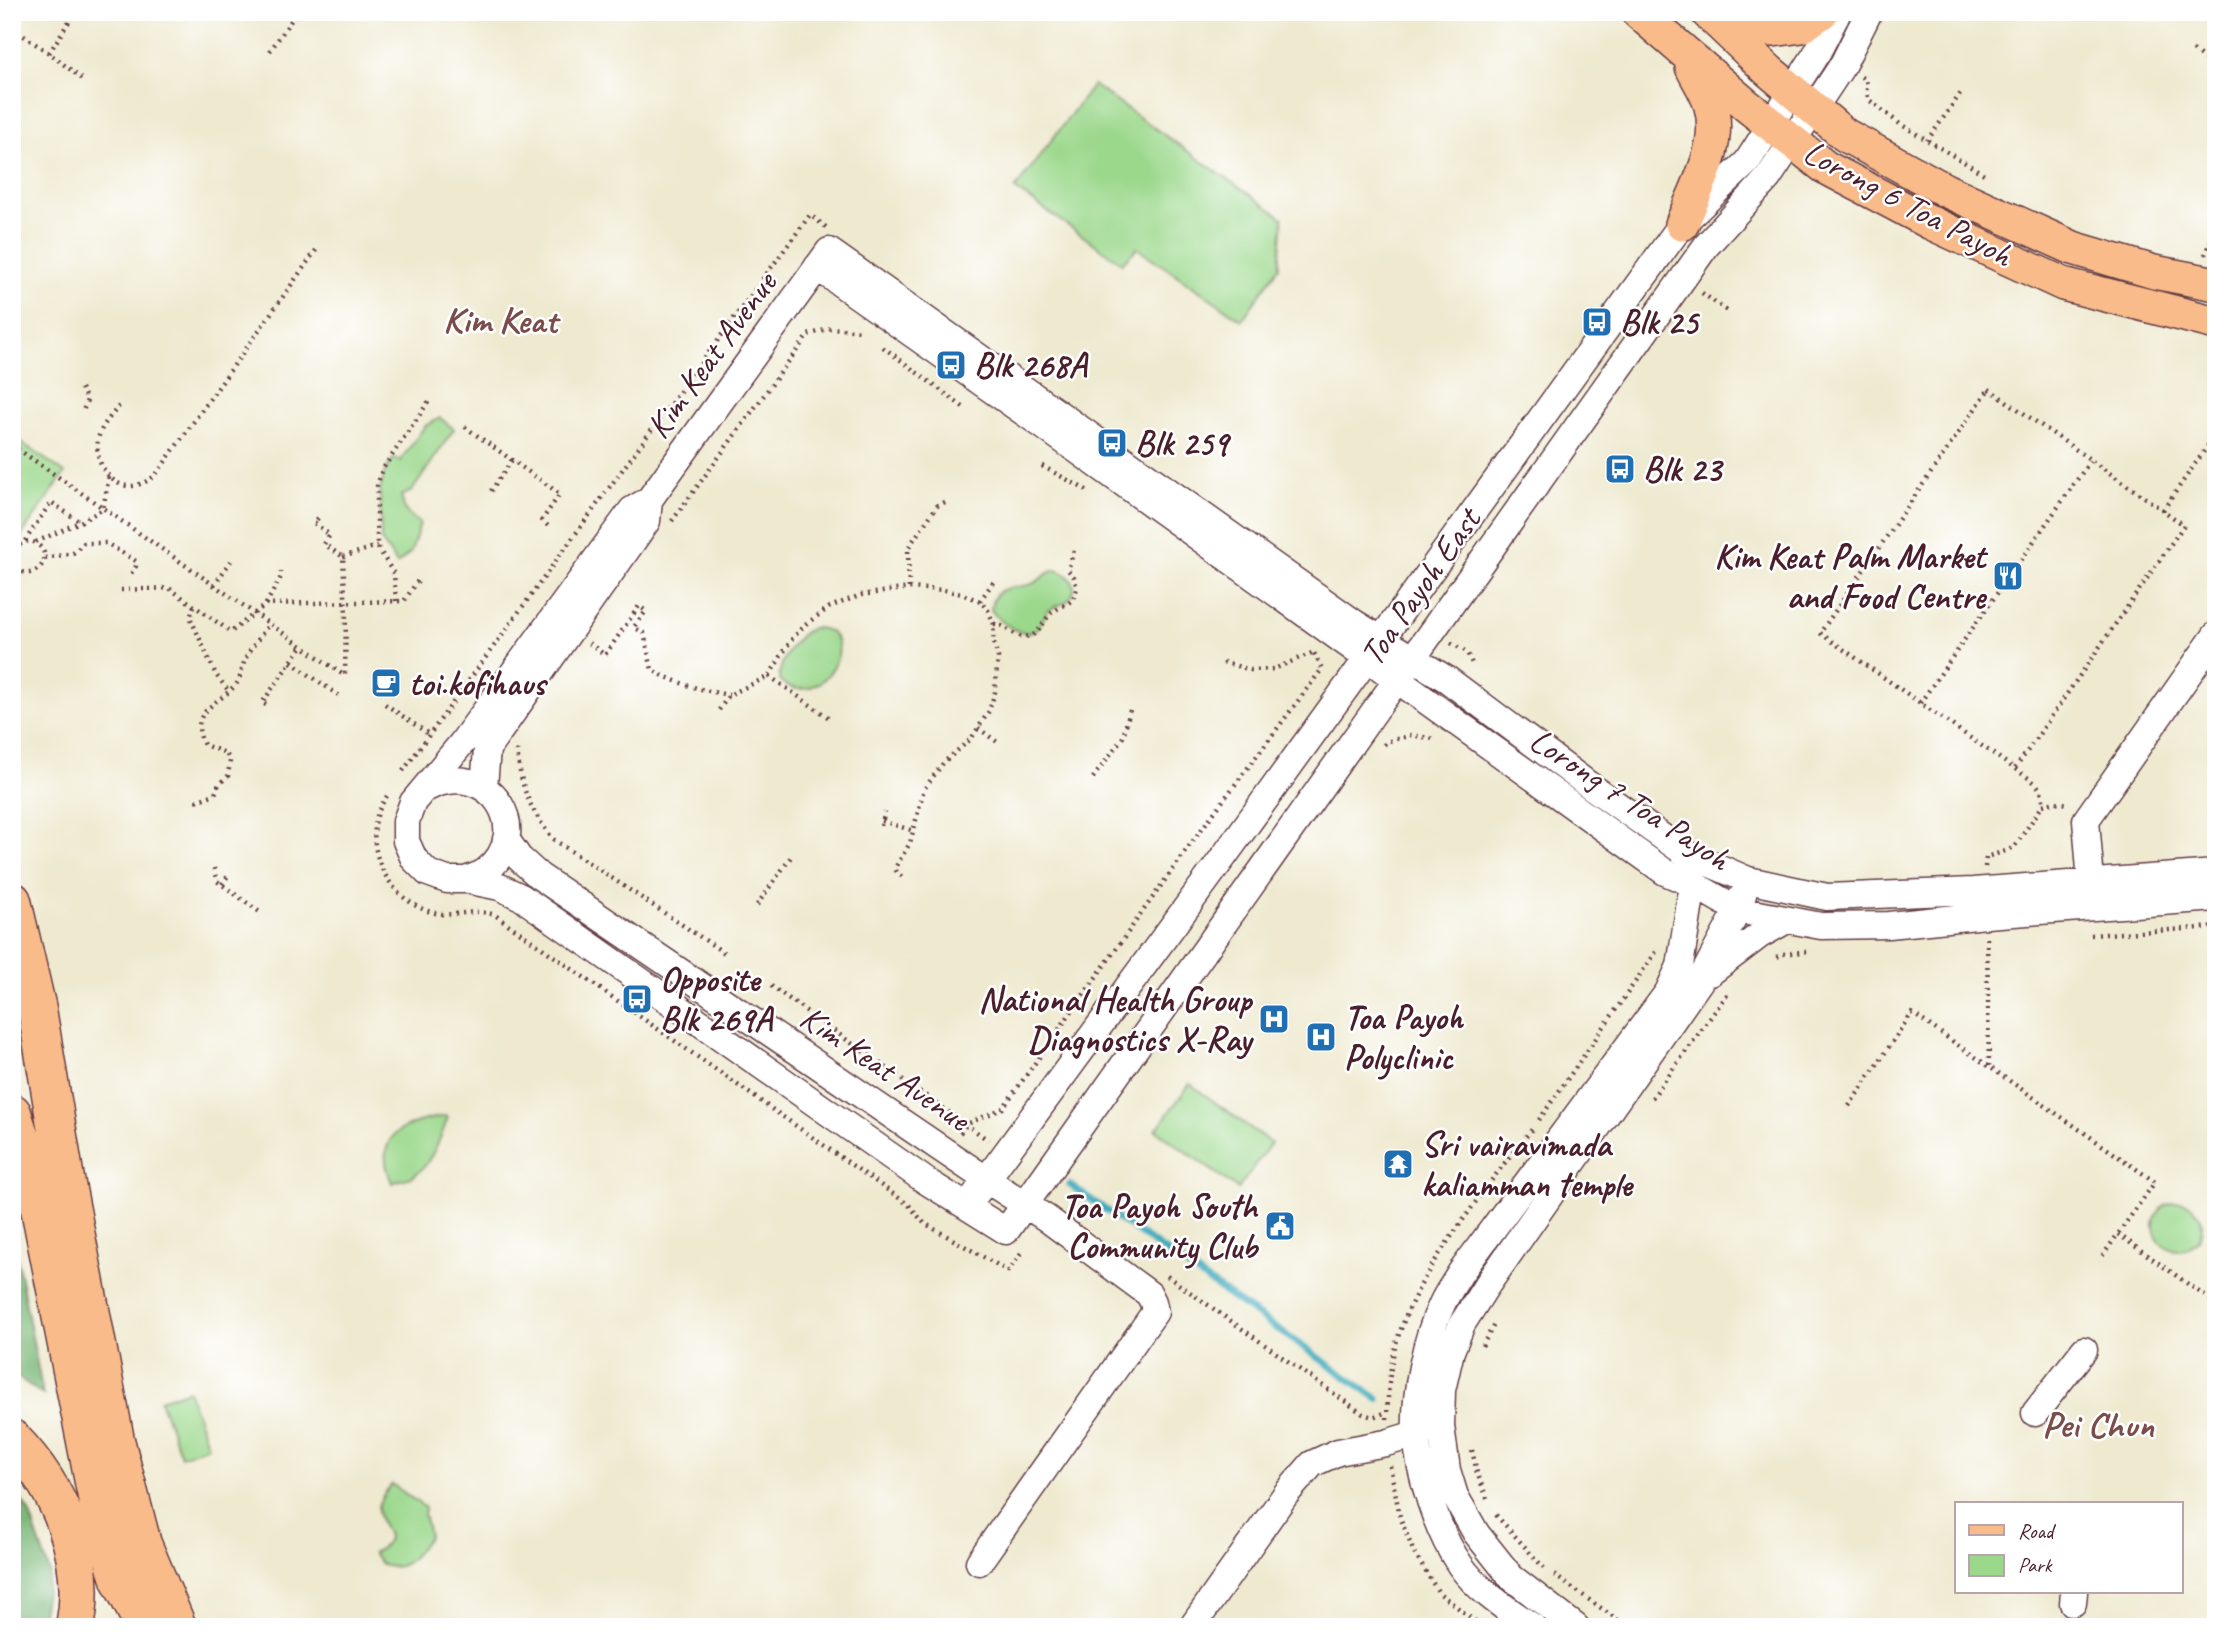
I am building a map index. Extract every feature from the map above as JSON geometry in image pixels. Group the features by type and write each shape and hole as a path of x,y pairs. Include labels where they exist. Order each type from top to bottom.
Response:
{"highway":[{"path":"12,901 37,1009 65,1179 115,1440 142,1544 177,1627"},
{"path":"12,1113 36,1188 100,1512 120,1579 145,1627"},
{"path":"12,1439 29,1456 51,1488 66,1520 78,1570 75,1627"}],"main road":[{"name":"Lorong 6 Toa Payoh","path":"1638,12 1686,55 1825,167 1931,222 2063,284 2216,323"},
{"name":"Lorong 6 Toa Payoh","path":"1708,12 1802,100 1845,135 1945,190 2073,247 2154,272 2210,271"},
{"path":"1708,12 1773,30 1802,26 1822,12"},
{"path":"1682,223 1714,139 1711,107 1686,55"}],"street":[{"name":"Toa Payoh East","path":"1781,133 1682,223 967,1206 1006,1231 1036,1210 1396,681 1706,246 1768,178 1781,133 1802,100 1818,51 1838,12"},
{"name":"Toa Payoh East","path":"1802,100 1842,66 1869,12"},
{"name":"Toa Payoh East","path":"823,259 985,373 1356,624 1374,649"},
{"name":"Kim Keat Avenue","path":"823,259 649,500 632,510 462,743 414,802 406,821 406,841 414,859 428,873 447,880 466,880 500,887 521,897 926,1181 967,1206"},
{"name":"Kim Keat Avenue","path":"649,500 647,521 487,749 484,787 499,801 506,819 506,839 519,858 539,876 987,1180 1036,1210 1149,1294 1153,1302 1155,1312 979,1562"},
{"path":"2091,883 2085,820 2216,635"},
{"name":"Lorong 7 Toa Payoh","path":"1374,649 1413,658 1448,680 1685,853 1748,880 1827,897 1909,895 2216,873"},
{"name":"Lorong 7 Toa Payoh","path":"1374,649 1396,681 1665,872 1693,884 1738,910 1821,926 1889,925 2216,898"},
{"path":"427,788 441,781 456,779 471,781 484,787"},
{"path":"466,880 485,872 499,858 506,839"},
{"path":"1561,1623 1511,1577 1476,1533 1455,1496 1447,1470 1441,1426 1442,1390 1451,1351 1462,1324 1538,1210 1581,1153 1700,981 1738,910 1748,880"},
{"path":"1533,1627 1490,1596 1461,1565 1444,1535 1428,1496 1416,1435 1418,1393 1429,1338 1442,1304 1461,1272 1668,992 1680,966 1693,884"},
{"path":"1700,981 1760,935 1786,920"},
{"path":"2035,1413 2084,1350"},
{"path":"1192,1627 1286,1493 1312,1464 1338,1452 1386,1443 1441,1426"}],"path":[{"path":"49,53 75,12"},
{"path":"270,51 297,12"},
{"path":"12,29 85,80"},
{"path":"2193,50 2216,67"},
{"path":"1927,141 1964,90"},
{"path":"1868,99 1899,124 1994,181"},
{"path":"2207,117 2216,123"},
{"path":"2210,271 2216,227"},
{"path":"118,406 101,430 97,442 102,466 118,483 129,486 142,484 155,475 320,246"},
{"path":"2193,255 2210,271"},
{"path":"2210,271 2216,260"},
{"path":"1703,294 1727,311"},
{"path":"666,530 808,335 831,328 861,330 871,338"},
{"path":"881,345 963,407"},
{"path":"81,388 88,400 83,411"},
{"path":"2015,769 2184,524 1989,389 1820,633 2039,786 2044,794 2043,805"},
{"path":"396,601 394,575 377,546 377,486 382,470 429,401"},
{"path":"465,427 560,494 542,520 549,527"},
{"path":"2163,510 2216,434"},
{"path":"12,445 345,676 347,652 343,557"},
{"path":"391,445 396,449"},
{"path":"491,491 512,460"},
{"path":"1920,703 2091,460"},
{"path":"103,509 109,476"},
{"path":"36,542 43,549 45,558 41,568 32,573 22,572 15,566 12,557 16,547 25,541 51,502 80,522"},
{"path":"909,588 908,548 937,506 945,502"},
{"path":"25,541 36,542 103,509"},
{"path":"318,518 314,523 330,535 324,544 343,557"},
{"path":"45,558 74,553 84,544 106,544 136,561 130,575"},
{"path":"343,557 377,546"},
{"path":"995,624 1002,624 1019,636 1032,636 1043,628 1054,611 1069,604 1077,588 1074,577 1068,570 1074,550"},
{"path":"214,585 230,561"},
{"path":"121,590 169,588 230,632 266,604 281,577 281,572"},
{"path":"980,601 996,578"},
{"path":"266,604 404,601 419,579"},
{"path":"719,710 729,695 769,676 791,640 806,624 830,607 861,596 909,588 944,590 980,601 995,624 993,640 998,657 995,692 989,711 971,739 944,762 924,789 910,843 895,867 897,873 904,878"},
{"path":"194,606 190,617 216,675 228,690"},
{"path":"586,641 605,654 639,606 646,611 634,627 644,633 653,670 673,682 729,695"},
{"path":"196,801 215,794 219,784 228,776 230,761 226,753 204,745 198,734 201,719 208,706 237,682 246,657 269,624"},
{"path":"266,705 262,703 302,646"},
{"path":"1223,662 1251,670 1273,669 1314,652"},
{"path":"291,662 338,695"},
{"path":"947,1151 967,1124 1003,1108 1195,838 1322,668"},
{"path":"769,676 832,720"},
{"path":"385,704 430,735"},
{"path":"1093,778 1123,737 1130,710"},
{"path":"978,728 1000,744"},
{"path":"1378,753 1386,742 1411,735 1441,740"},
{"path":"516,747 520,781 536,816 552,839 726,954"},
{"path":"885,812 881,824 914,831"},
{"path":"757,905 791,857"},
{"path":"214,868 217,881 261,913"},
{"path":"222,884 230,873"},
{"path":"473,911 495,915 909,1205 924,1223 1008,1271 1036,1210"},
{"path":"2080,935 2216,927"},
{"path":"1987,939 1989,1067"},
{"path":"1974,940 2000,939"},
{"path":"1386,1443 1390,1372 1400,1329 1419,1288 1438,1255 1508,1158 1535,1127 1658,948"},
{"path":"1771,959 1783,954 1817,950"},
{"path":"1649,1101 1730,990"},
{"path":"1849,1106 1912,1013 2155,1182 2101,1258"},
{"path":"909,1205 926,1181"},
{"path":"2118,1234 2216,1304"},
{"path":"1482,1347 1500,1314"},
{"path":"1469,1438 1477,1473 1491,1509 1542,1567 1628,1627"}],"green space":[{"path":"1093,85 1283,218 1279,267 1242,320 1137,248 1122,263 1015,189"},
{"path":"440,418 454,429 412,491 401,496 405,511 420,524 411,552 397,564 381,540 380,491 385,471 394,458 400,461 425,426"},
{"path":"12,436 65,473 12,549"},
{"path":"1055,570 1069,578 1074,591 1067,601 1048,611 1036,629 1030,632 1018,631 1000,620 991,610 996,594 1008,588 1029,585"},
{"path":"812,628 829,631 837,641 838,654 833,668 823,680 810,687 795,688 779,680 782,665 794,643"},
{"path":"1190,1084 1271,1143 1238,1189 1156,1130"},
{"path":"448,1117 442,1133 425,1166 413,1176 392,1183 386,1153 389,1142 405,1127"},
{"path":"2178,1202 2195,1209 2202,1226 2195,1243 2178,1250 2161,1243 2154,1226 2161,1209"},
{"path":"12,1232 43,1395 12,1373"},
{"path":"188,1390 208,1446 181,1456 160,1400"},
{"path":"392,1484 425,1508 429,1536 410,1560 391,1567 382,1565 373,1553 387,1542 387,1532 378,1506"},
{"path":"12,1485 29,1512 50,1573 39,1627 25,1627 12,1618"}],"waterway":[{"path":"1070,1185 1378,1399"}],"place":[{"name":"Blk 25","path":"1597,322"},
{"name":"Blk 268A","path":"951,365"},
{"name":"Blk 259","path":"1112,443"},
{"name":"Blk 23","path":"1620,469"},
{"name":"Kim Keat Palm Market and Food Centre","path":"2008,576"},
{"name":"toi.kofihaus","path":"386,683"},
{"name":"Opposite Blk 269A","path":"637,999"},
{"name":"National Health Group Diagnostics X-Ray","path":"1274,1019"},
{"name":"Toa Payoh Polyclinic","path":"1321,1037"},
{"name":"Sri vairavimada kaliamman temple","path":"1398,1164"},
{"name":"Toa Payoh South Community Club","path":"1280,1226"}],"district":[{"name":"Kim Keat","path":"500,319"},
{"name":"Pei Chun","path":"2098,1424"}]}
